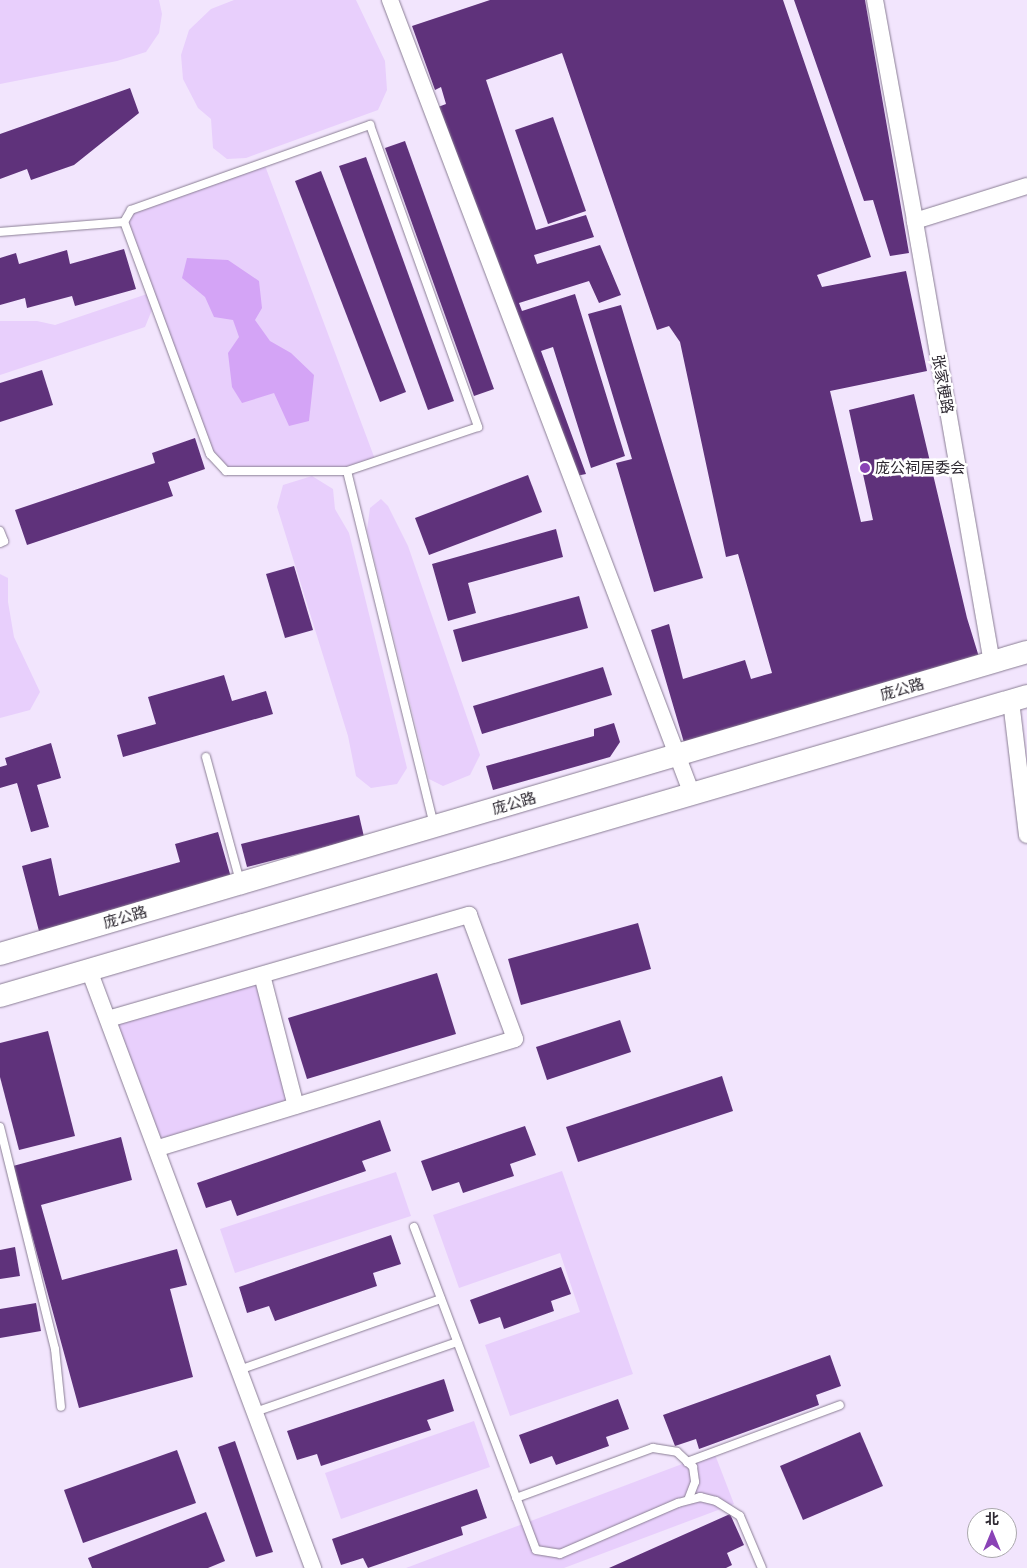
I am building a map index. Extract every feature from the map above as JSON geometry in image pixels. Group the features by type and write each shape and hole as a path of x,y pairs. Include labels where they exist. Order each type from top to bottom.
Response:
{"main road":[{"name":"庞公路","path":"0,954 1027,652"},
{"path":"0,996 1019,698"}],"street":[{"path":"390,0 692,794"},
{"name":"张家梗路","path":"875,0 992,663"},
{"path":"915,221 1027,186"},
{"path":"1019,698 1027,835"},
{"path":"108,1019 469,915 515,1038 156,1149"},
{"path":"89,970 313,1568"},
{"path":"262,975 296,1106"}],"lane":[{"path":"370,125 478,427 347,471 226,471 210,454 124,222 132,210 370,125"},
{"path":"0,232 124,222"},
{"path":"347,471 434,826"},
{"path":"0,531 4,541 0,543"},
{"path":"206,757 241,883"},
{"path":"0,1127 55,1349 61,1407"},
{"path":"414,1227 536,1550 560,1554 688,1500 700,1498 716,1501 740,1516 762,1568"},
{"path":"239,1370 441,1299"},
{"path":"255,1412 457,1342"},
{"path":"687,1462 840,1405"},
{"path":"516,1498 653,1448 677,1452 693,1467 695,1482 688,1500"}],"shaded area":[{"path":"0,0 159,0 162,14 159,33 146,52 117,61 0,84"},
{"path":"234,0 356,0 385,61 387,90 378,110 246,158 227,159 213,148 211,119 198,108 183,79 181,55 189,30 211,9"},
{"path":"264,163 376,462 347,471 226,471 210,454 154,305 145,327 0,375 0,321 37,321 55,325 150,293 124,222 131,210"},
{"path":"187,258 228,260 259,281 262,308 255,320 270,341 291,353 314,375 309,421 289,426 274,393 242,403 232,387 228,353 239,337 233,320 214,317 205,297 182,278"},
{"path":"312,476 333,489 335,509 349,533 407,768 397,784 371,788 356,776 348,736 277,507 283,485"},
{"path":"381,499 388,506 408,546 480,755 470,775 443,786 429,779 367,530 370,508"},
{"path":"0,574 8,578 8,602 14,637 40,692 30,710 0,718"},
{"path":"262,975 296,1106 156,1149 108,1019"},
{"path":"562,1171 633,1374 510,1416 485,1345 580,1312 560,1253 459,1288 433,1215"},
{"path":"396,1172 411,1216 235,1273 220,1229"},
{"path":"474,1421 490,1467 341,1519 325,1473"},
{"path":"714,1452 734,1504 564,1568 406,1568"}],"building":[{"path":"490,0 783,0 871,257 817,275 822,287 906,271 927,371 830,391 861,522 873,520 849,410 914,394 967,618 979,657 685,746 651,630 669,624 683,679 745,660 751,679 772,673 738,554 726,557 680,342 669,326 657,330 562,53 486,80 536,230 586,215 594,237 534,255 537,264 600,245 621,295 599,303 589,281 519,303 522,311 575,294 625,456 591,468 553,347 541,351 586,474 576,476 438,107 446,104 441,87 435,90 412,26"},
{"path":"794,0 865,0 909,253 890,256 873,200 864,201"},
{"path":"130,88 139,113 74,165 31,180 27,169 0,179 0,134"},
{"path":"553,117 586,211 548,224 515,130"},
{"path":"405,141 494,389 474,396 385,148"},
{"path":"366,157 454,401 428,410 339,166"},
{"path":"321,171 406,392 380,402 295,181"},
{"path":"124,249 136,289 75,306 72,296 27,308 25,298 0,305 0,258 16,253 19,264 67,250 70,264"},
{"path":"621,305 703,578 654,592 616,463 632,459 588,314"},
{"path":"42,370 53,405 0,422 0,383"},
{"path":"195,438 205,469 168,482 173,496 27,545 15,510 155,463 152,453"},
{"path":"528,475 542,512 429,555 415,518"},
{"path":"556,529 563,557 468,583 476,613 448,621 432,564"},
{"path":"294,566 313,630 285,638 266,574"},
{"path":"579,596 588,628 462,662 453,630"},
{"path":"603,667 612,695 482,734 473,706"},
{"path":"224,675 232,701 266,691 273,714 123,757 117,735 156,724 148,697"},
{"path":"614,723 620,742 610,757 493,790 486,766 594,736 594,729"},
{"path":"51,743 61,778 37,785 49,827 31,832 17,783 0,788 0,767 7,765 5,758"},
{"path":"359,815 364,837 247,867 241,844"},
{"path":"218,832 232,881 40,935 22,866 51,858 59,896 180,862 175,844"},
{"path":"638,923 651,969 521,1005 508,959"},
{"path":"437,973 456,1034 307,1079 288,1018"},
{"path":"620,1020 631,1052 547,1080 536,1047"},
{"path":"48,1031 75,1136 19,1150 0,1077 0,1043"},
{"path":"722,1076 733,1111 578,1162 566,1127"},
{"path":"380,1120 391,1151 362,1161 366,1171 237,1216 231,1200 206,1208 197,1183"},
{"path":"525,1126 536,1155 510,1164 514,1176 463,1193 459,1182 432,1191 421,1161"},
{"path":"121,1137 132,1180 41,1205 62,1280 177,1249 187,1285 170,1289 193,1377 79,1408 13,1166"},
{"path":"391,1235 401,1264 373,1273 377,1286 275,1321 269,1306 247,1313 239,1287"},
{"path":"15,1247 20,1276 0,1279 0,1250"},
{"path":"561,1267 571,1294 551,1301 554,1311 504,1329 500,1317 479,1324 470,1300"},
{"path":"36,1303 41,1331 0,1338 0,1309"},
{"path":"830,1355 841,1386 816,1395 819,1405 699,1449 696,1439 675,1446 663,1415"},
{"path":"444,1379 454,1411 427,1420 431,1430 321,1466 317,1454 297,1460 287,1431"},
{"path":"618,1399 629,1429 606,1437 609,1446 556,1465 552,1456 530,1464 519,1435"},
{"path":"860,1432 883,1486 803,1520 780,1466"},
{"path":"235,1441 273,1552 256,1557 218,1447"},
{"path":"177,1450 196,1503 83,1543 64,1490"},
{"path":"477,1489 487,1518 461,1527 463,1535 368,1568 363,1558 341,1565 332,1539"},
{"path":"206,1512 225,1561 208,1568 92,1568 88,1558"},
{"path":"730,1514 744,1545 727,1553 732,1565 726,1568 609,1568"}],"place":[{"name":"庞公祠居委会","path":"865,468"}]}
